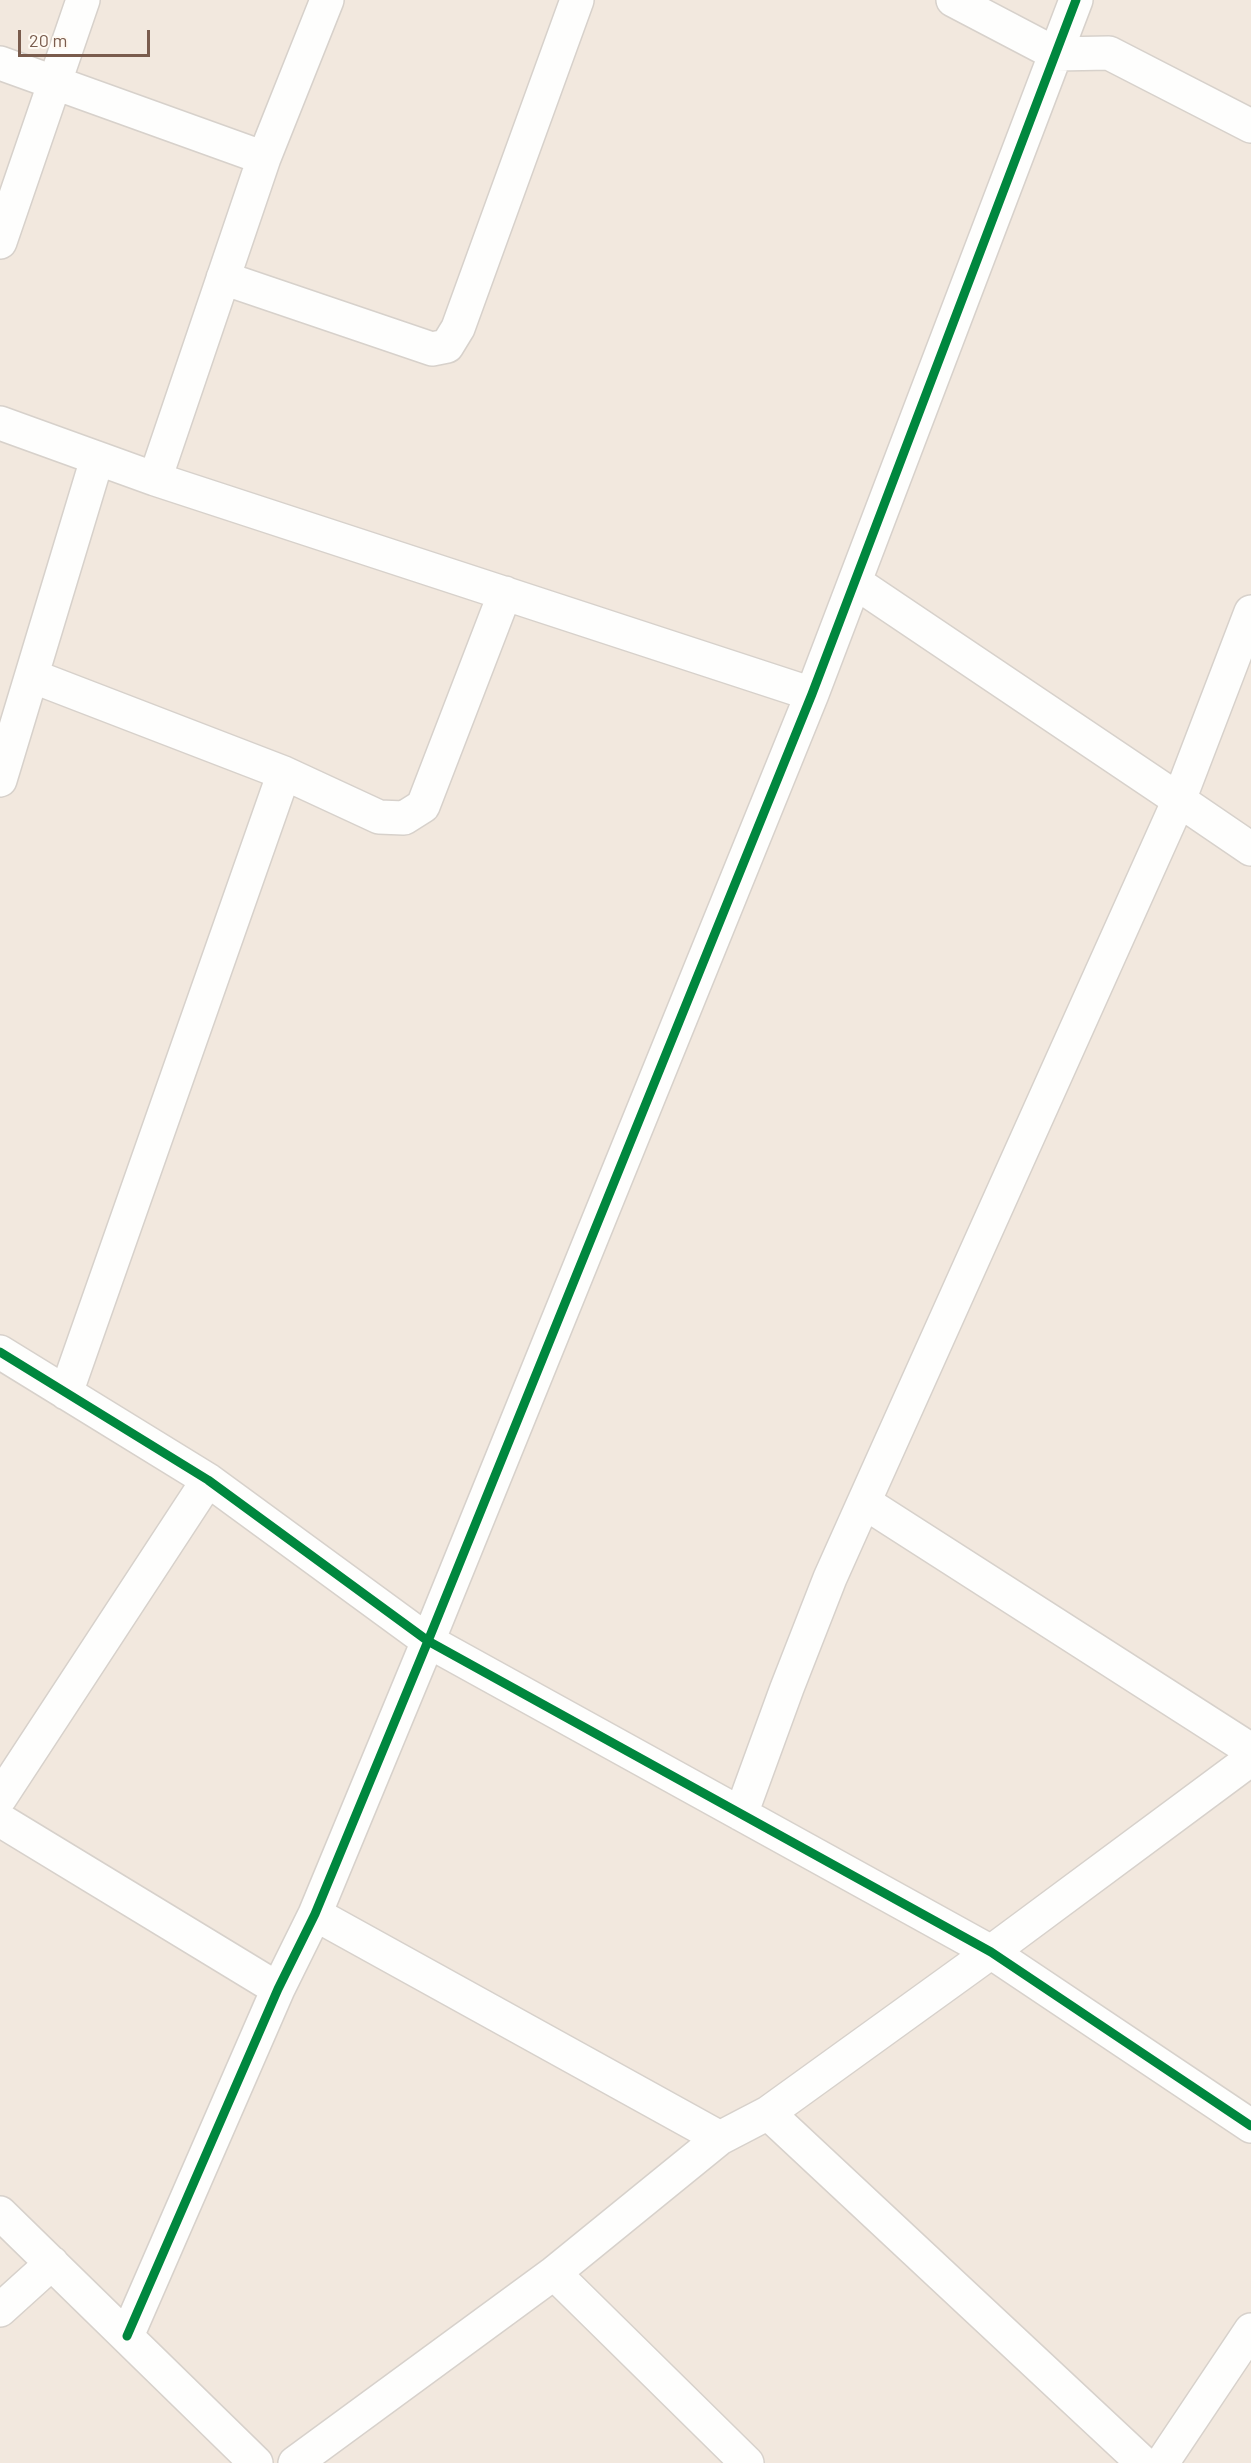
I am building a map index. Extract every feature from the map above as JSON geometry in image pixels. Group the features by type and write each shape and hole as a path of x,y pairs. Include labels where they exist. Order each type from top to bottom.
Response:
{"street":[{"path":"0,242 83,0"},
{"path":"155,479 264,158 327,0"},
{"path":"223,278 432,349 447,346 458,328 577,0"},
{"path":"953,0 1056,54 1108,53 1251,126"},
{"path":"127,2336 278,1989 315,1914 428,1641 812,694 1075,0"},
{"path":"1075,0 1108,53"},
{"path":"0,63 264,158"},
{"path":"0,423 155,479 812,694"},
{"path":"0,780 97,459"},
{"path":"855,582 1251,849"},
{"path":"32,676 284,773 379,817 404,818 423,806 505,593"},
{"path":"741,1814 808,1633 864,1502 1179,800 1251,612"},
{"path":"66,1393 284,773"},
{"path":"0,1352 208,1480 428,1641 992,1952 1251,2126"},
{"path":"0,1798 208,1480"},
{"path":"864,1502 1251,1750"},
{"path":"295,2463 554,2273 720,2138 768,2113 992,1952 1251,1759"},
{"path":"0,1820 278,1989"},
{"path":"315,1914 720,2138"},
{"path":"768,2113 1143,2463"},
{"path":"0,2213 256,2463"},
{"path":"0,2310 52,2263"},
{"path":"554,2273 747,2463"},
{"path":"1161,2463 1251,2330"}],"shaded area":[{"path":"0,0 1251,0 1251,2463 0,2463"}],"cycle path":[{"path":"127,2336 278,1989 315,1914 428,1641 812,694 1076,0"},
{"path":"0,1352 208,1480 428,1641 991,1952 1251,2126"}]}
